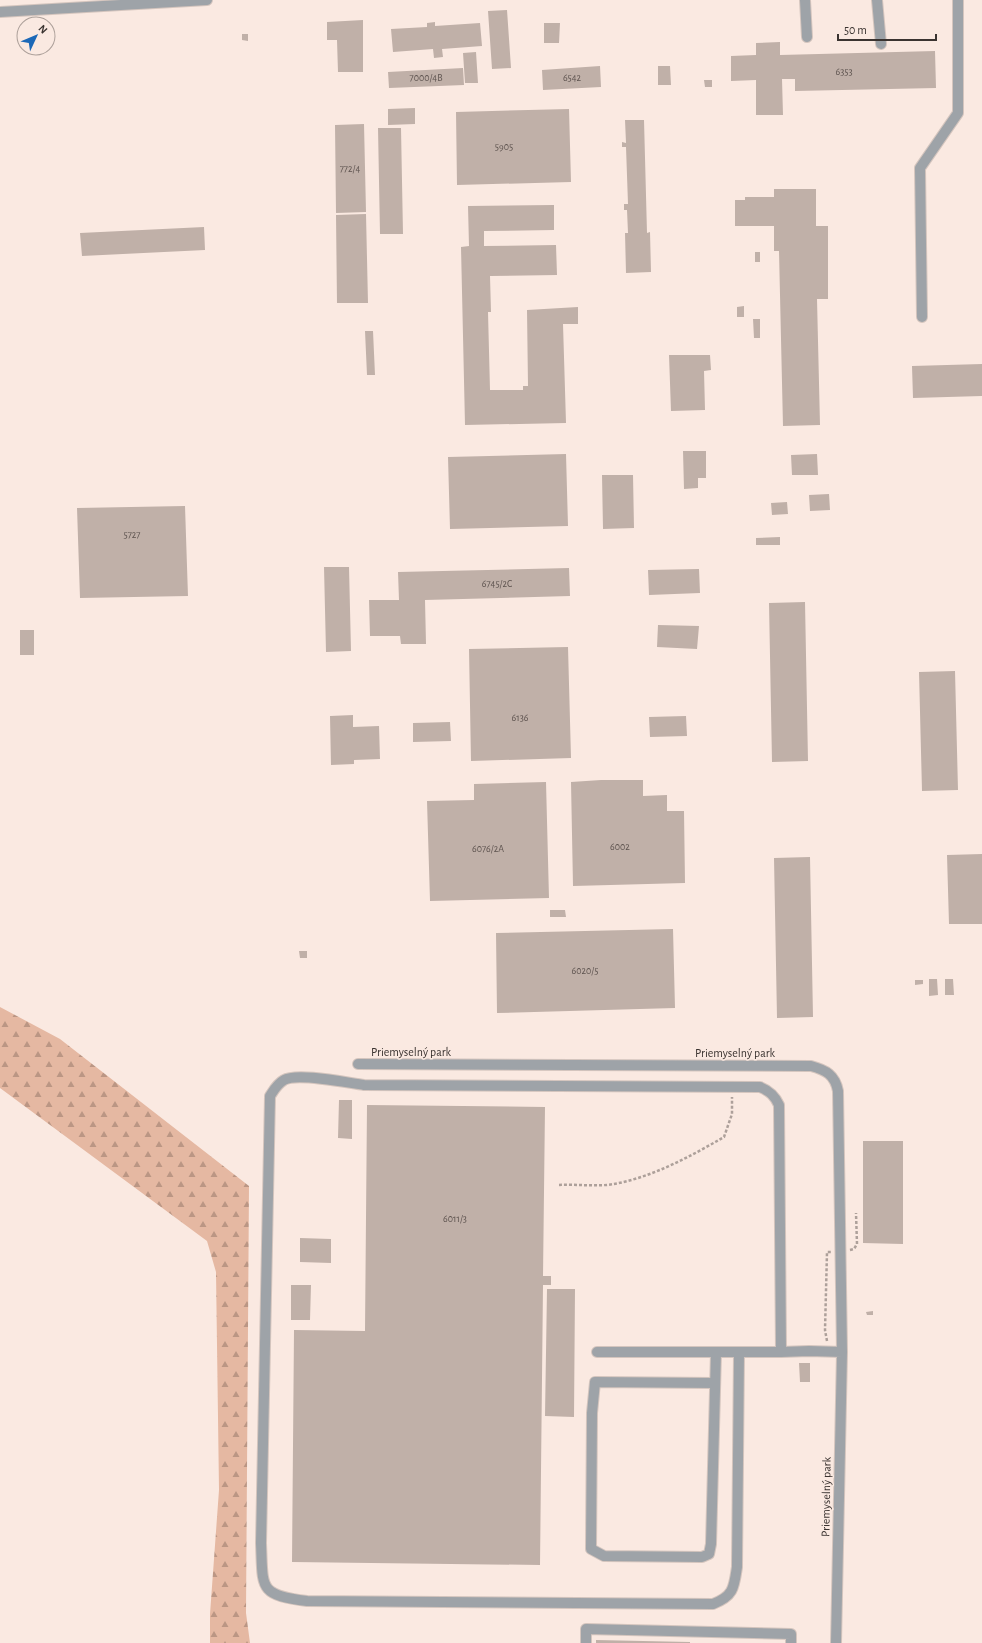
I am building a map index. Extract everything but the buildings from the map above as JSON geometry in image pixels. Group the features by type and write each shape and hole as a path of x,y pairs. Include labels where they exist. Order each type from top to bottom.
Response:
{"street":[{"path":"0,12 207,0"},
{"path":"806,0 807,37"},
{"path":"877,0 881,44"},
{"path":"922,317 920,168 958,113 958,0"},
{"name":"Priemyselný park","path":"358,1064 811,1066 823,1069 831,1074 836,1082 838,1091 842,1352 836,1643"},
{"path":"739,1352 737,1567 734,1587 726,1599 713,1604 307,1601 284,1598 272,1593 263,1582 261,1543 270,1096 275,1087 285,1079 312,1077 364,1085 760,1087 767,1090 775,1096 779,1105 781,1352"},
{"path":"598,1352 842,1352"},
{"path":"714,1383 595,1382 592,1413 591,1549 604,1556 702,1557 709,1554 711,1544 716,1352"},
{"path":"586,1643 586,1629 791,1634 791,1643"}],"path":[{"path":"559,1185 614,1184 655,1172 724,1137 732,1114 731,1087"}],"green space":[{"path":"0,1007 60,1039 249,1186 246,1613 250,1643 210,1643 210,1614 219,1490 216,1272 207,1241 0,1088"}]}
